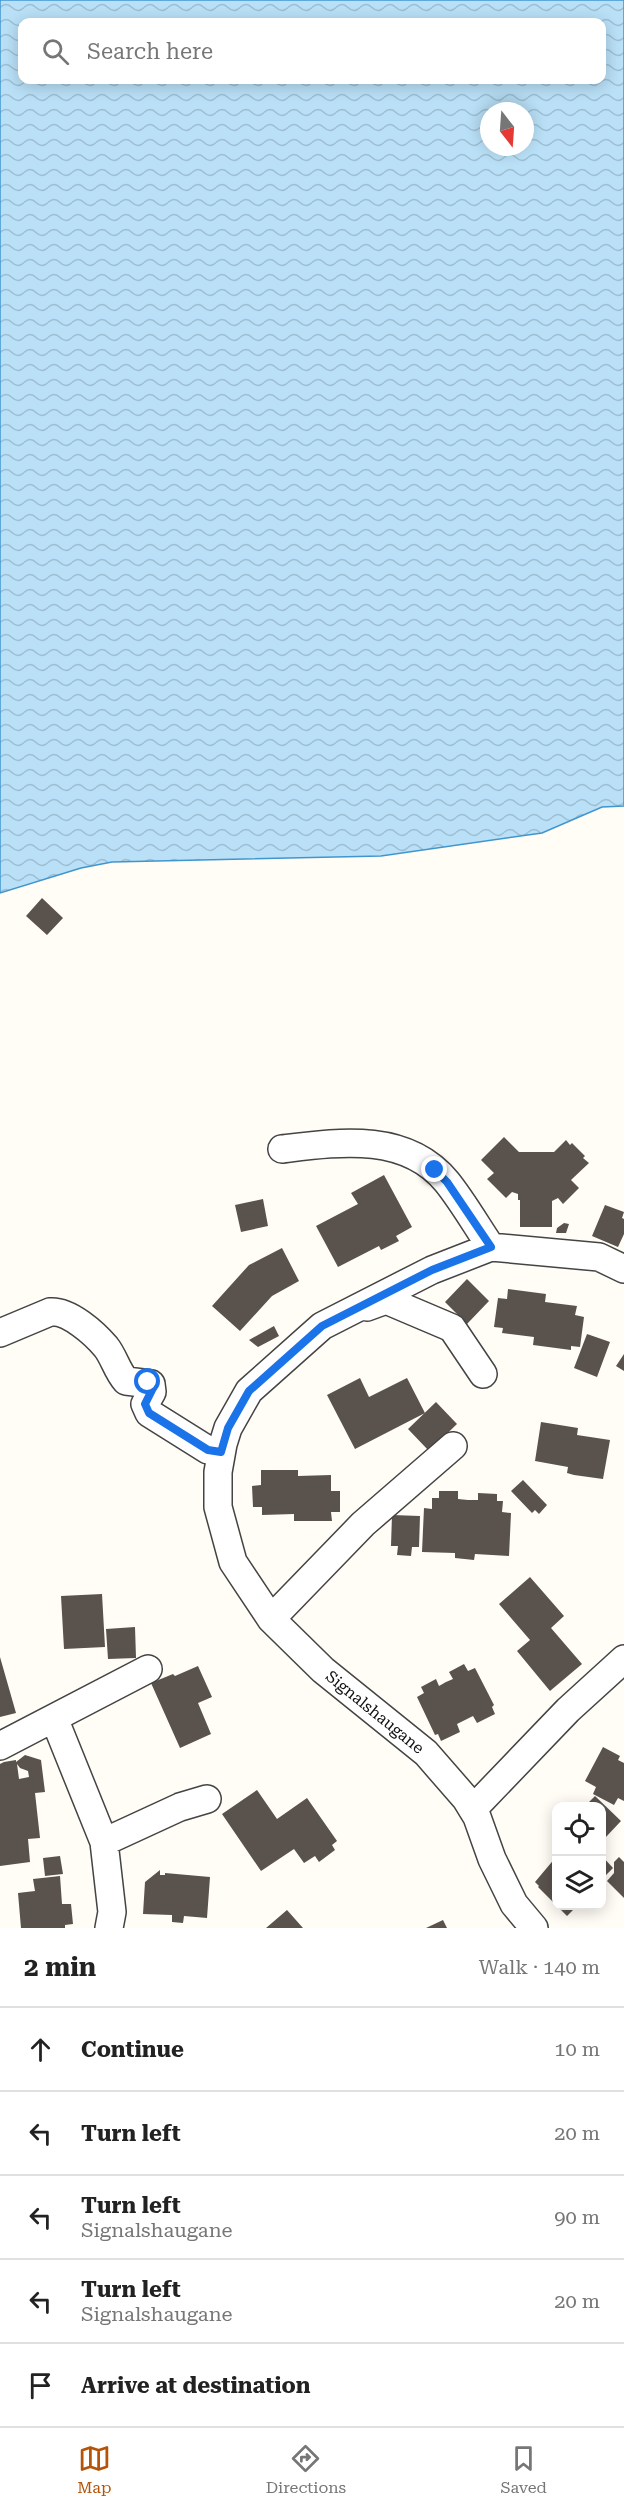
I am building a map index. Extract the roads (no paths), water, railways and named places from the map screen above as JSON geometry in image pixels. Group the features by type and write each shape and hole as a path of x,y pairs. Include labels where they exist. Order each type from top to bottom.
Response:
{"street":[{"path":"282,1149 370,1143 405,1150 435,1170 447,1182 491,1247"},
{"name":"Signalshaugane","path":"534,1928 514,1904 492,1859 473,1809 426,1753 323,1670 271,1619 233,1562 218,1507 218,1472 228,1428 249,1391 322,1326 432,1270 491,1247 590,1256 624,1269"},
{"name":"Signalshaugane","path":"344,1315 386,1300 452,1328 483,1374"},
{"path":"0,1334 50,1312 69,1316 106,1347 126,1381 151,1384 152,1392 145,1404 149,1413 208,1450 221,1452"},
{"path":"271,1619 363,1524 453,1446"},
{"path":"473,1809 568,1710 624,1659"},
{"path":"0,1746 148,1669"},
{"path":"54,1718 104,1842 112,1912 109,1928"},
{"path":"104,1842 180,1807 207,1799"}],"water":[{"path":"0,0 624,0 624,806 602,807 542,833 381,856 112,862 81,868 0,893"}]}
